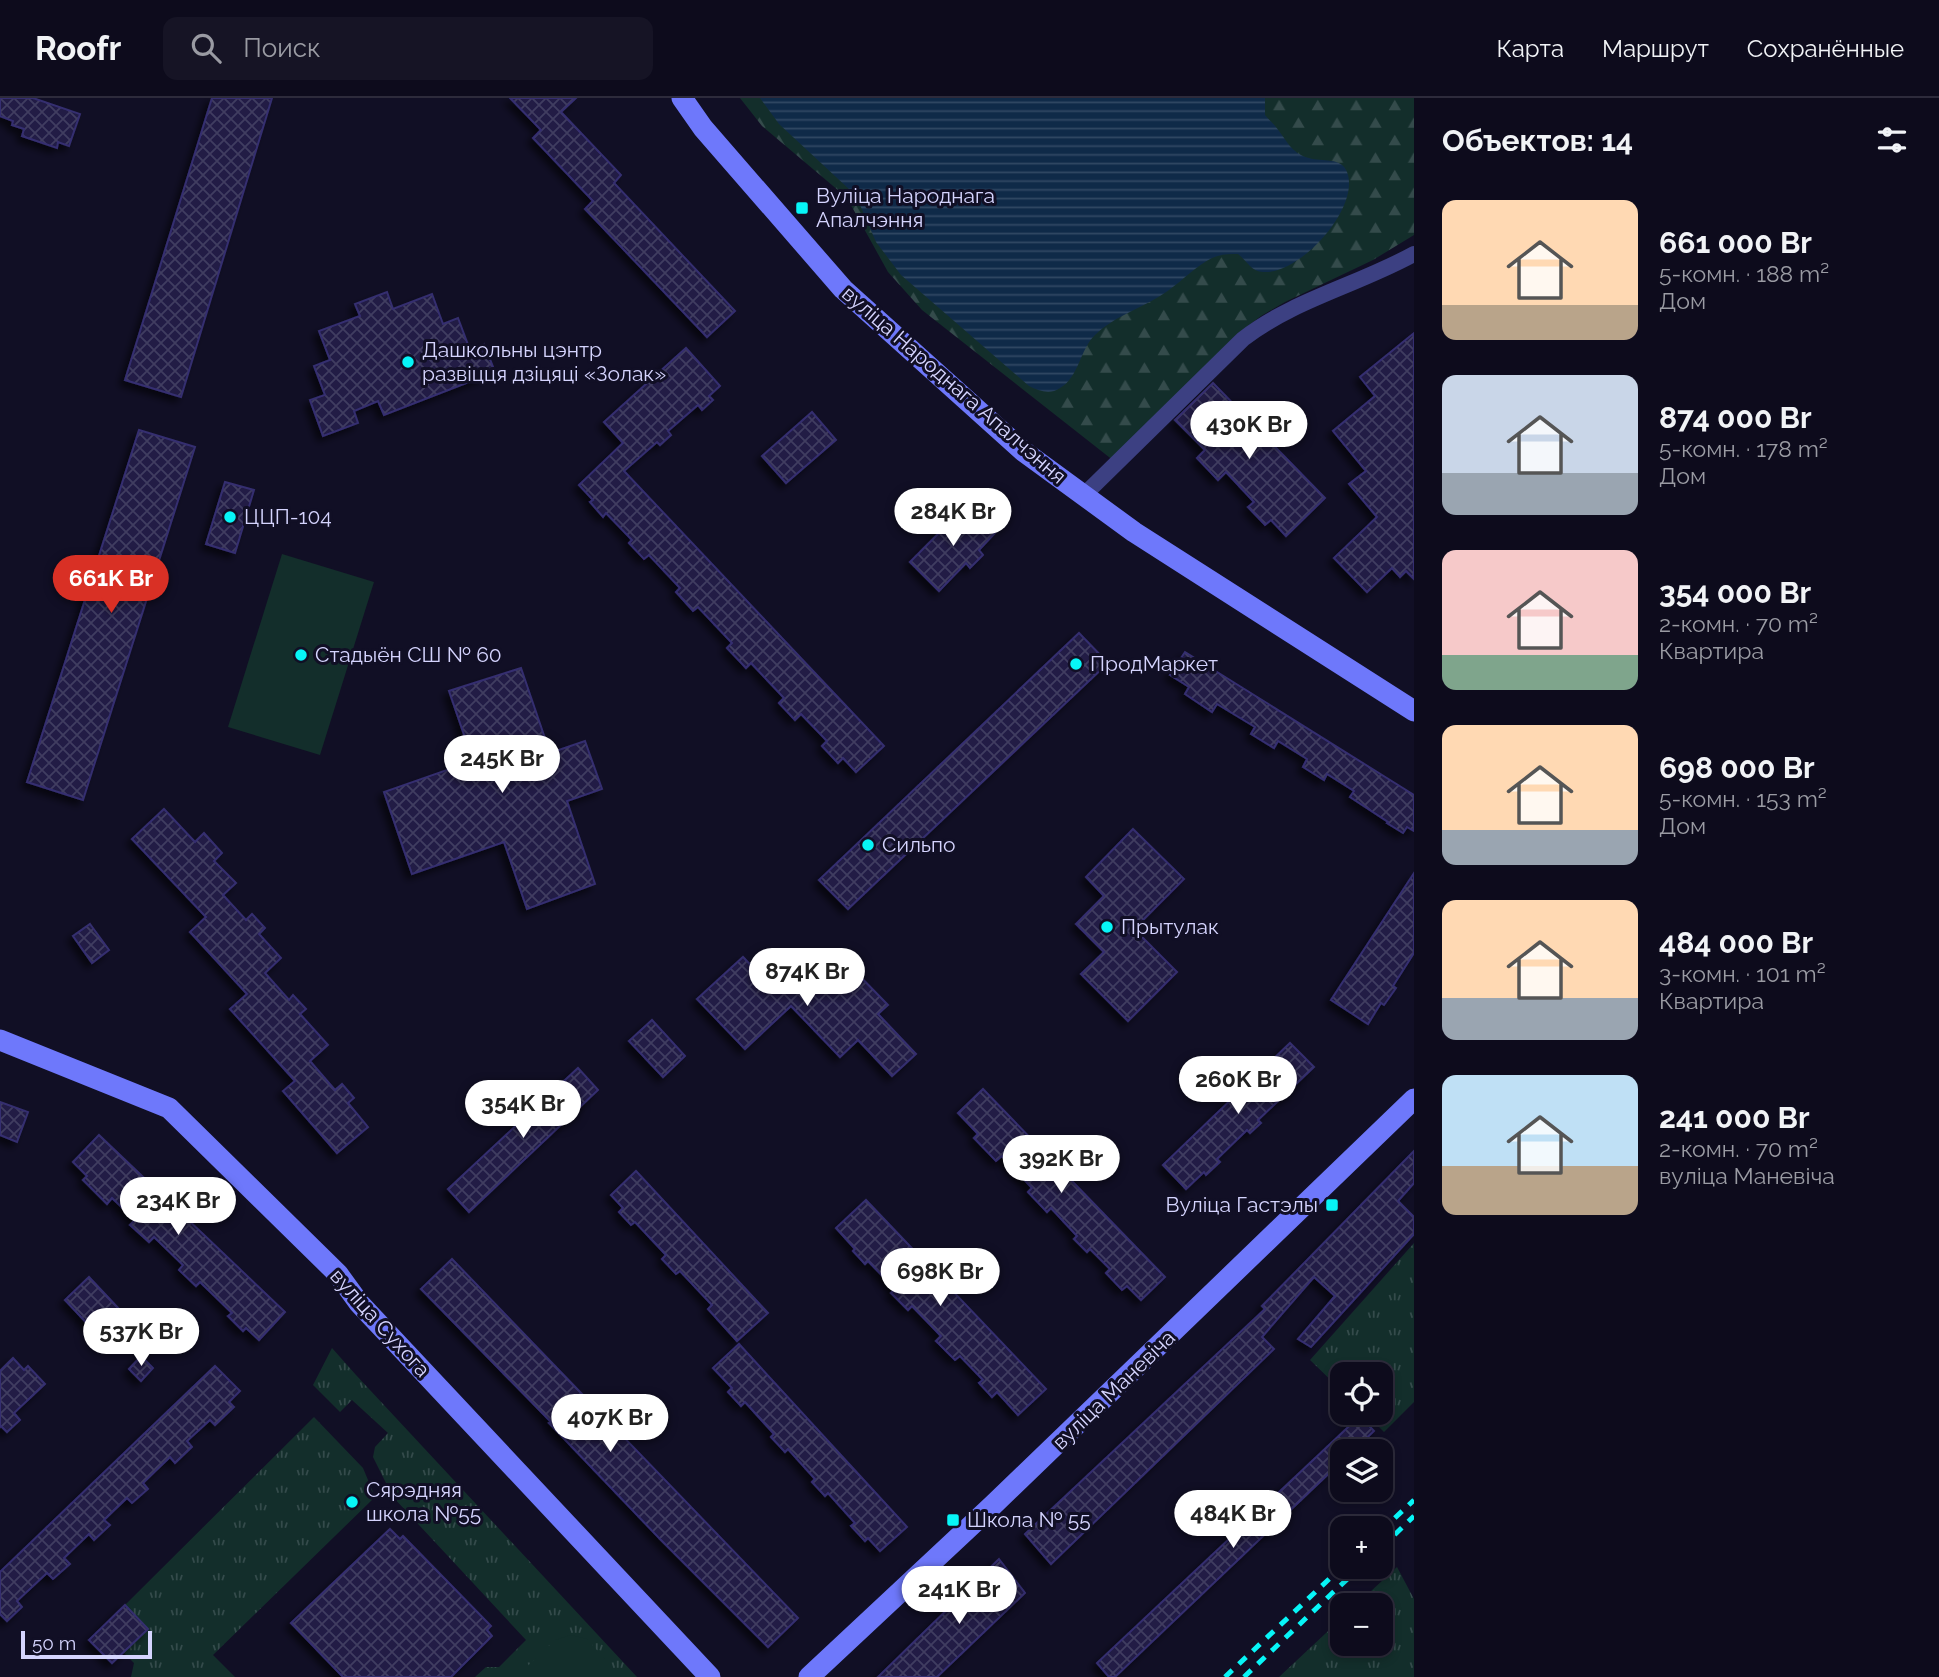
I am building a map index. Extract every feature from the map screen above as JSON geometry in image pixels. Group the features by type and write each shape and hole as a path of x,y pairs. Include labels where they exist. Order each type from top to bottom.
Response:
{"street":[{"name":"вуліца Народнага Апалчэння","path":"682,98 703,128 843,289 1023,451 1134,532 1414,711"},
{"path":"1083,496 1242,340 1267,321 1414,254"},
{"name":"вуліца Сухога","path":"0,1040 169,1108 338,1274 359,1303 710,1677"},
{"name":"вуліца Маневіча","path":"809,1677 993,1505 1414,1099"}],"green space":[{"path":"740,98 1414,98 1414,235 1373,260 1285,302 1237,334 1114,461 922,310 888,272 852,207 839,191 762,126"},
{"name":"Стадыён СШ № 60","path":"282,554 374,582 320,755 228,727"},
{"path":"1414,1243 1414,1402 1393,1423 1393,1362 1330,1362 1330,1379 1310,1360"},
{"path":"332,1348 637,1677 475,1677 486,1667 499,1667 526,1640 393,1497 373,1457 375,1447 388,1433 352,1400 340,1412 313,1385"},
{"path":"314,1417 363,1468 375,1497 213,1655 235,1677 131,1677 134,1663 123,1652 125,1605"},
{"path":"1377,1425 1391,1425 1384,1432"},
{"path":"1397,1567 1414,1599 1414,1677 1279,1677 1330,1629 1330,1656 1393,1656 1393,1593 1369,1593 1384,1579 1393,1579 1393,1571"},
{"path":"571,1635 587,1639 621,1677 516,1677 555,1640"}],"water":[{"path":"760,98 1265,98 1265,115 1291,148 1303,156 1341,164 1347,172 1349,186 1345,203 1336,220 1310,251 1294,263 1278,270 1259,272 1238,254 1212,258 1160,296 1103,328 1090,341 1066,383 1056,390 1044,392 1029,386 901,275 876,242 860,205 850,190 779,124"}],"building":[{"path":"0,98 33,98 80,114 69,146 58,142 57,148 22,136 24,129 12,125 13,121 0,116"},
{"path":"212,98 272,98 181,397 125,380"},
{"path":"510,98 576,98 561,112 621,175 614,183 735,311 707,337 585,209 593,201 533,138 541,130"},
{"name":"Дашкольны цэнтр развіцця дзіцяці «Золак»","path":"387,292 393,309 432,294 443,324 458,318 470,350 484,344 495,372 384,415 378,401 354,411 358,423 323,436 310,400 325,395 314,366 330,360 319,331 360,316 355,304"},
{"path":"1414,333 1414,579 1406,571 1400,577 1392,568 1367,592 1334,558 1377,517 1349,484 1366,471 1333,431 1375,396 1360,377"},
{"path":"686,348 720,386 709,396 713,400 702,410 698,405 668,431 671,435 660,445 657,442 624,471 884,746 856,772 843,758 838,763 822,746 827,741 801,714 795,720 779,703 784,698 751,663 746,668 727,648 732,643 698,607 693,611 676,592 680,588 649,555 644,559 629,543 632,540 606,513 603,517 590,502 593,500 579,485 623,443 604,422"},
{"path":"1213,383 1325,498 1286,536 1271,520 1265,525 1248,507 1254,502 1226,472 1218,480 1197,458 1205,450 1175,420"},
{"path":"812,412 836,440 786,483 762,456"},
{"path":"139,430 195,447 83,800 27,782"},
{"name":"ЦЦП-104","path":"225,482 254,490 235,553 206,544"},
{"path":"967,505 995,533 979,550 983,555 970,568 966,563 939,591 910,562"},
{"path":"1079,633 1108,663 848,909 819,880"},
{"path":"1185,652 1414,795 1414,831 1407,827 1403,833 1387,823 1350,797 1354,791 1327,774 1324,780 1303,767 1307,759 1278,741 1274,748 1251,734 1255,727 1217,704 1212,712 1185,694 1189,687 1170,675"},
{"path":"521,668 550,753 585,741 602,789 567,801 595,884 527,909 504,842 412,874 384,792 473,761 449,691"},
{"path":"164,809 195,842 204,833 222,853 214,861 236,883 223,895 246,920 252,914 265,928 259,934 281,958 265,973 289,1000 293,995 306,1009 300,1014 328,1045 310,1061 335,1090 342,1084 354,1098 348,1103 368,1127 337,1153 283,1091 295,1081 230,1009 247,994 190,932 206,917 132,839"},
{"name":"Прытулак","path":"1133,829 1184,879 1134,929 1177,972 1128,1021 1081,974 1104,952 1076,924 1104,896 1086,877"},
{"path":"1414,873 1414,953 1393,986 1396,988 1384,1005 1381,1003 1368,1024 1331,1000"},
{"path":"90,924 109,950 92,963 73,936"},
{"path":"793,952 821,981 844,960 888,1005 878,1014 916,1054 892,1076 858,1040 840,1057 791,1006 745,1049 697,999 743,957 764,979"},
{"path":"652,1020 685,1056 663,1077 629,1041"},
{"path":"1290,1043 1314,1067 1258,1120 1261,1123 1250,1133 1247,1130 1217,1159 1220,1162 1206,1175 1204,1172 1186,1189 1163,1165"},
{"path":"578,1068 598,1090 469,1212 448,1189"},
{"path":"983,1089 1165,1277 1141,1300 1127,1286 1122,1290 1106,1273 1110,1269 1090,1249 1087,1252 1074,1239 1077,1236 1051,1208 1047,1212 1028,1192 1032,1188 1002,1156 996,1161 974,1138 978,1134 958,1113"},
{"path":"0,1102 28,1112 17,1142 0,1135"},
{"path":"99,1135 285,1312 259,1340 246,1328 243,1331 228,1316 232,1313 200,1282 196,1286 179,1270 183,1265 154,1237 149,1242 130,1225 135,1220 112,1198 107,1204 83,1180 87,1176 73,1162"},
{"path":"1414,1151 1414,1183 1398,1201 1414,1217 1414,1234 1311,1347 1298,1339 1335,1296 1314,1277 1262,1337 1274,1349 1051,1564 1025,1534 1265,1309 1262,1306"},
{"path":"636,1171 768,1313 737,1341 708,1309 712,1305 680,1271 676,1274 662,1259 666,1255 635,1222 631,1225 619,1212 623,1208 611,1195"},
{"path":"866,1200 1046,1389 1018,1415 997,1392 992,1397 979,1383 983,1380 960,1356 955,1360 936,1341 941,1336 912,1306 908,1310 891,1293 895,1289 868,1261 865,1264 836,1228"},
{"path":"452,1259 798,1618 768,1647 660,1539 421,1289"},
{"path":"89,1277 121,1311 97,1334 65,1300"},
{"path":"739,1344 907,1527 880,1551 868,1538 865,1541 851,1526 855,1523 828,1493 825,1496 812,1482 815,1479 788,1449 785,1452 771,1437 774,1434 745,1402 741,1406 728,1392 732,1388 713,1368"},
{"path":"141,1356 153,1368 141,1381 129,1369"},
{"path":"13,1358 24,1370 28,1366 45,1384 14,1413 20,1420 7,1432 0,1427 0,1371"},
{"path":"215,1366 240,1391 229,1402 234,1407 215,1425 210,1420 187,1441 192,1447 175,1463 170,1457 143,1483 148,1489 132,1503 127,1498 104,1520 110,1525 94,1540 89,1534 64,1558 70,1564 53,1579 47,1573 17,1601 22,1607 7,1621 0,1614 0,1572"},
{"path":"1350,1425 1368,1425 1374,1431 1366,1439 1336,1439"},
{"path":"1330,1444 1330,1472 1115,1677 1109,1677 1097,1663"},
{"path":"390,1529 400,1539 403,1536 491,1626 487,1630 492,1636 451,1677 343,1677 291,1623"},
{"path":"999,1559 1025,1593 937,1677 878,1677"},
{"path":"125,1605 148,1629 112,1663 89,1640"}],"railway":[{"path":"1393,1520 1414,1500"},
{"path":"1393,1536 1414,1516"},
{"path":"1225,1677 1330,1578"},
{"path":"1244,1677 1347,1579"}],"place":[{"name":"Вуліца Народнага Апалчэння","path":"802,208"},
{"name":"Дашкольны цэнтр развіцця дзіцяці «Золак»","path":"408,362"},
{"name":"ЦЦП-104","path":"230,517"},
{"name":"Стадыён СШ № 60","path":"301,655"},
{"name":"ПродМаркет","path":"1076,664"},
{"name":"Сильпо","path":"868,845"},
{"name":"Прытулак","path":"1107,927"},
{"name":"Вуліца Гастэлы","path":"1332,1205"},
{"name":"Сярэдняя школа №55","path":"352,1502"},
{"name":"Школа № 55","path":"953,1520"}]}
